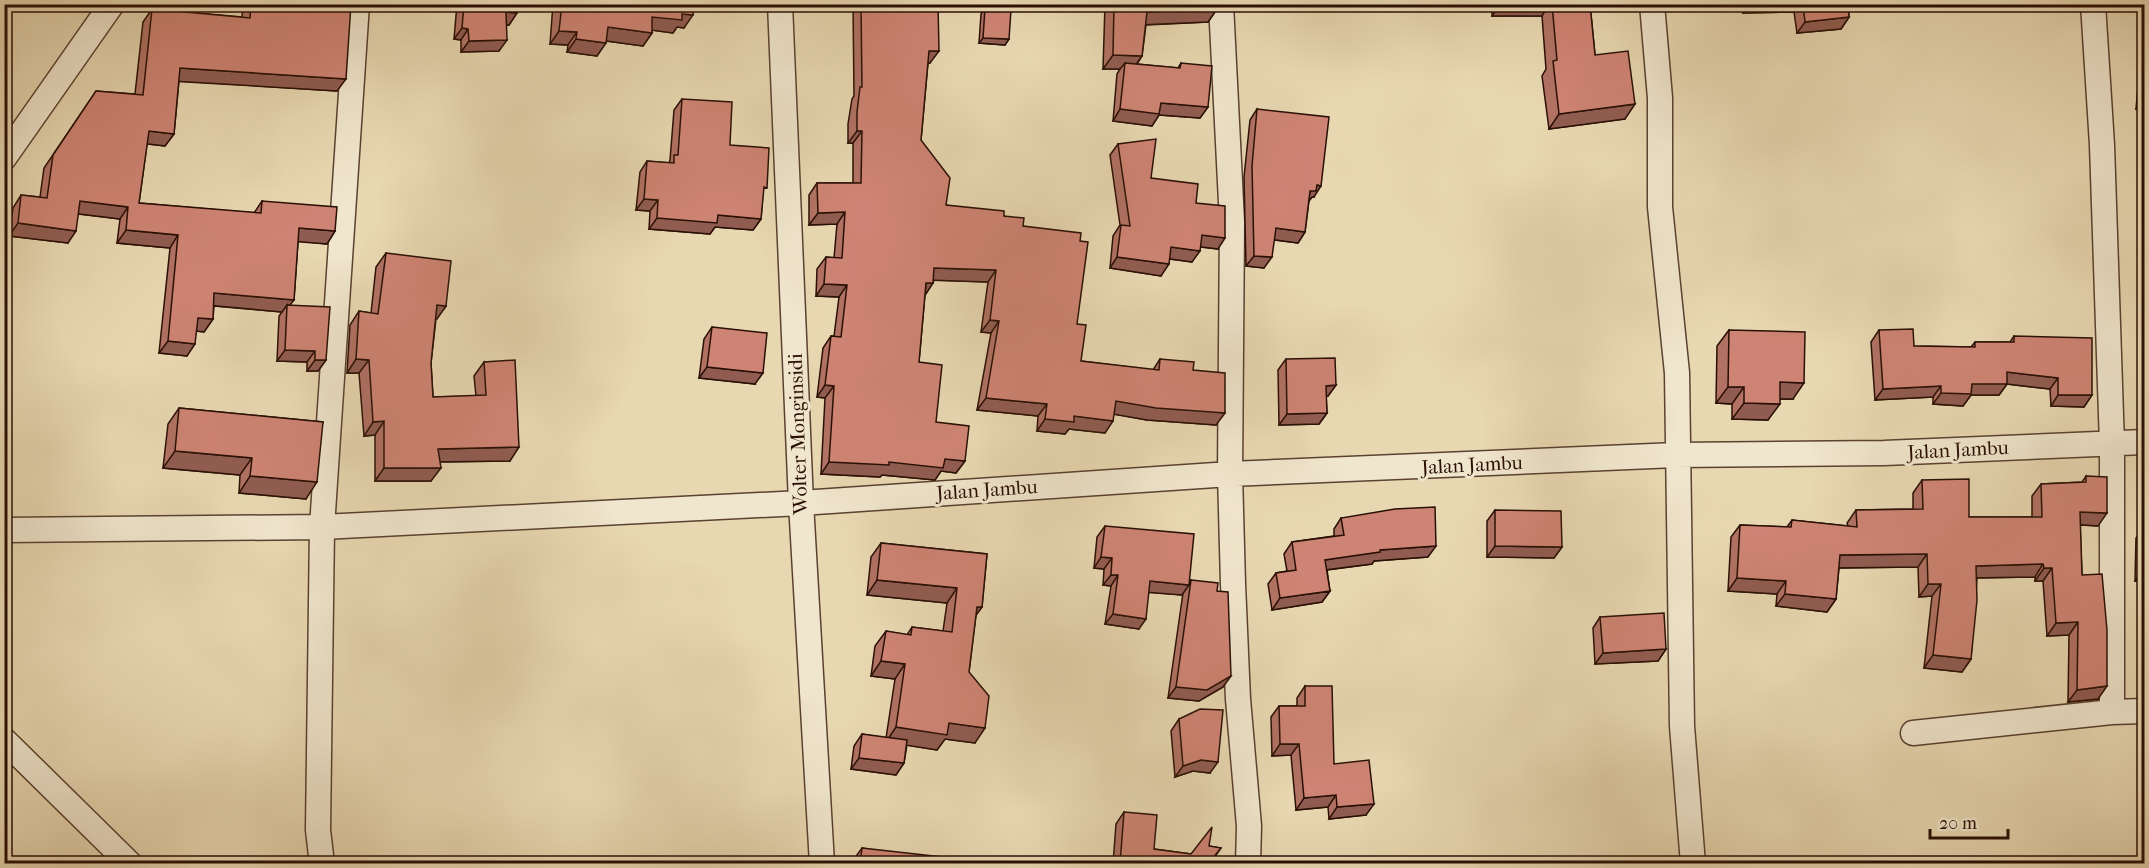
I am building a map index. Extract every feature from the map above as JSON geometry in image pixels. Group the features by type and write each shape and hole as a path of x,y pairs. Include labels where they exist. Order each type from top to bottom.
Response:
{"street":[{"path":"4,158 112,4"},
{"path":"322,864 318,830 322,527 357,4"},
{"name":"Wolter Monginsidi","path":"780,4 801,503 822,864"},
{"path":"1221,4 1232,222 1230,474 1238,699 1249,826 1248,864"},
{"path":"1652,4 1660,98 1660,207 1677,374 1676,455 1682,726 1693,864"},
{"path":"2093,4 2102,145 2112,445 2112,712"},
{"name":"Jalan Jambu","path":"4,530 322,527 801,503 1230,474 1676,455 1884,453 2145,442"},
{"path":"1913,733 2112,712 2145,711"},
{"path":"4,740 130,864"}],"building":[{"path":"251,4 351,4 346,79 180,68 174,134 149,131 139,203 261,213 262,201 337,207 335,231 299,228 294,300 214,293 213,319 198,318 195,344 168,341 178,235 126,230 128,207 80,201 76,231 18,223 21,195 47,198 53,155 96,91 143,95 152,9 250,18"},
{"path":"464,4 518,4 517,13 506,12 507,40 469,41 468,29 462,28"},
{"path":"562,4 694,4 693,15 682,14 682,20 652,17 652,33 608,27 606,43 576,39 577,32 559,31"},
{"path":"861,4 938,4 939,51 929,51 921,140 950,178 946,205 1004,211 1004,216 1024,218 1023,226 1081,233 1080,241 1088,242 1077,324 1086,325 1081,361 1159,370 1160,359 1194,362 1193,370 1225,373 1225,413 1156,408 1116,401 1113,421 1074,416 1074,422 1045,419 1047,404 986,398 999,321 990,320 996,270 934,268 933,283 926,283 919,362 942,365 936,422 969,426 965,461 945,459 943,468 889,462 889,465 829,462 834,386 825,385 831,336 841,337 847,285 824,284 826,257 842,258 845,212 818,213 817,183 861,183 862,131 857,131 857,112 860,87 862,87"},
{"path":"1114,4 1217,4 1217,9 1147,12 1142,56 1113,55"},
{"path":"1552,4 1590,4 1595,55 1628,51 1635,104 1559,114 1553,61 1557,60"},
{"path":"1803,4 1848,4 1849,17 1805,22"},
{"path":"985,8 1011,10 1009,39 983,38"},
{"path":"1125,63 1180,68 1181,63 1212,66 1208,107 1161,103 1159,114 1120,109"},
{"path":"682,99 732,102 730,145 769,148 767,188 764,187 761,219 718,215 717,223 657,218 658,200 644,199 647,161 674,163 674,155 678,155"},
{"path":"1257,109 1329,117 1321,186 1317,185 1316,191 1310,191 1305,232 1276,228 1272,257 1254,256 1252,166"},
{"path":"1156,139 1151,178 1198,184 1196,203 1225,206 1225,238 1202,235 1200,251 1171,247 1169,264 1117,257 1121,225 1130,226 1118,144"},
{"path":"386,253 451,261 446,306 437,305 431,363 433,397 486,395 484,362 515,360 519,447 438,449 441,468 384,468 384,421 373,422 369,360 356,359 359,311 378,314"},
{"path":"287,305 330,307 326,360 315,360 315,351 285,350"},
{"path":"712,327 767,333 763,373 707,367"},
{"path":"1913,329 1914,346 1975,347 1975,342 2014,342 2014,336 2092,338 2092,395 2058,395 2058,378 2007,372 2007,384 1972,384 1971,394 1941,393 1941,386 1883,389 1879,330"},
{"path":"1729,330 1805,332 1804,383 1780,382 1780,404 1744,403 1744,387 1728,387"},
{"path":"1335,358 1336,385 1326,386 1327,413 1287,414 1286,359"},
{"path":"179,408 323,422 317,482 250,476 252,458 175,451"},
{"path":"2086,476 2107,477 2107,513 2080,512 2082,575 2102,574 2107,630 2107,686 2077,690 2078,622 2056,623 2052,568 2044,568 2043,564 1976,566 1977,600 1971,659 1933,655 1941,584 1928,584 1927,554 1840,555 1836,599 1785,594 1786,581 1737,578 1740,525 1791,527 1792,520 1857,527 1856,510 1923,509 1922,480 1969,479 1969,517 2042,517 2041,484 2086,482"},
{"path":"1435,507 1436,546 1380,550 1380,552 1325,560 1330,591 1280,598 1276,573 1296,570 1292,542 1344,535 1341,518 1395,509"},
{"path":"1495,510 1561,511 1562,547 1495,546"},
{"path":"1105,526 1194,534 1189,585 1150,581 1146,619 1113,614 1118,575 1111,575 1112,558 1101,557"},
{"path":"2144,527 2145,569 2143,569"},
{"path":"881,543 987,554 982,607 977,607 969,672 989,696 985,728 949,723 947,735 896,727 905,664 881,661 886,631 911,635 912,627 952,632 957,588 877,580"},
{"path":"1191,580 1218,583 1217,591 1228,592 1231,676 1207,690 1176,687"},
{"path":"1664,613 1666,649 1603,653 1600,617"},
{"path":"1305,686 1332,686 1334,764 1369,760 1374,804 1337,807 1336,795 1304,798 1299,744 1280,744 1279,706 1305,706"},
{"path":"1200,709 1223,710 1218,762 1201,760 1183,766 1179,719"},
{"path":"862,734 907,740 904,763 859,758"},
{"path":"1124,812 1157,815 1154,849 1191,854 1212,827 1209,846 1221,848 1208,864 1120,864"},
{"path":"862,848 951,858 950,864 860,864"}]}
